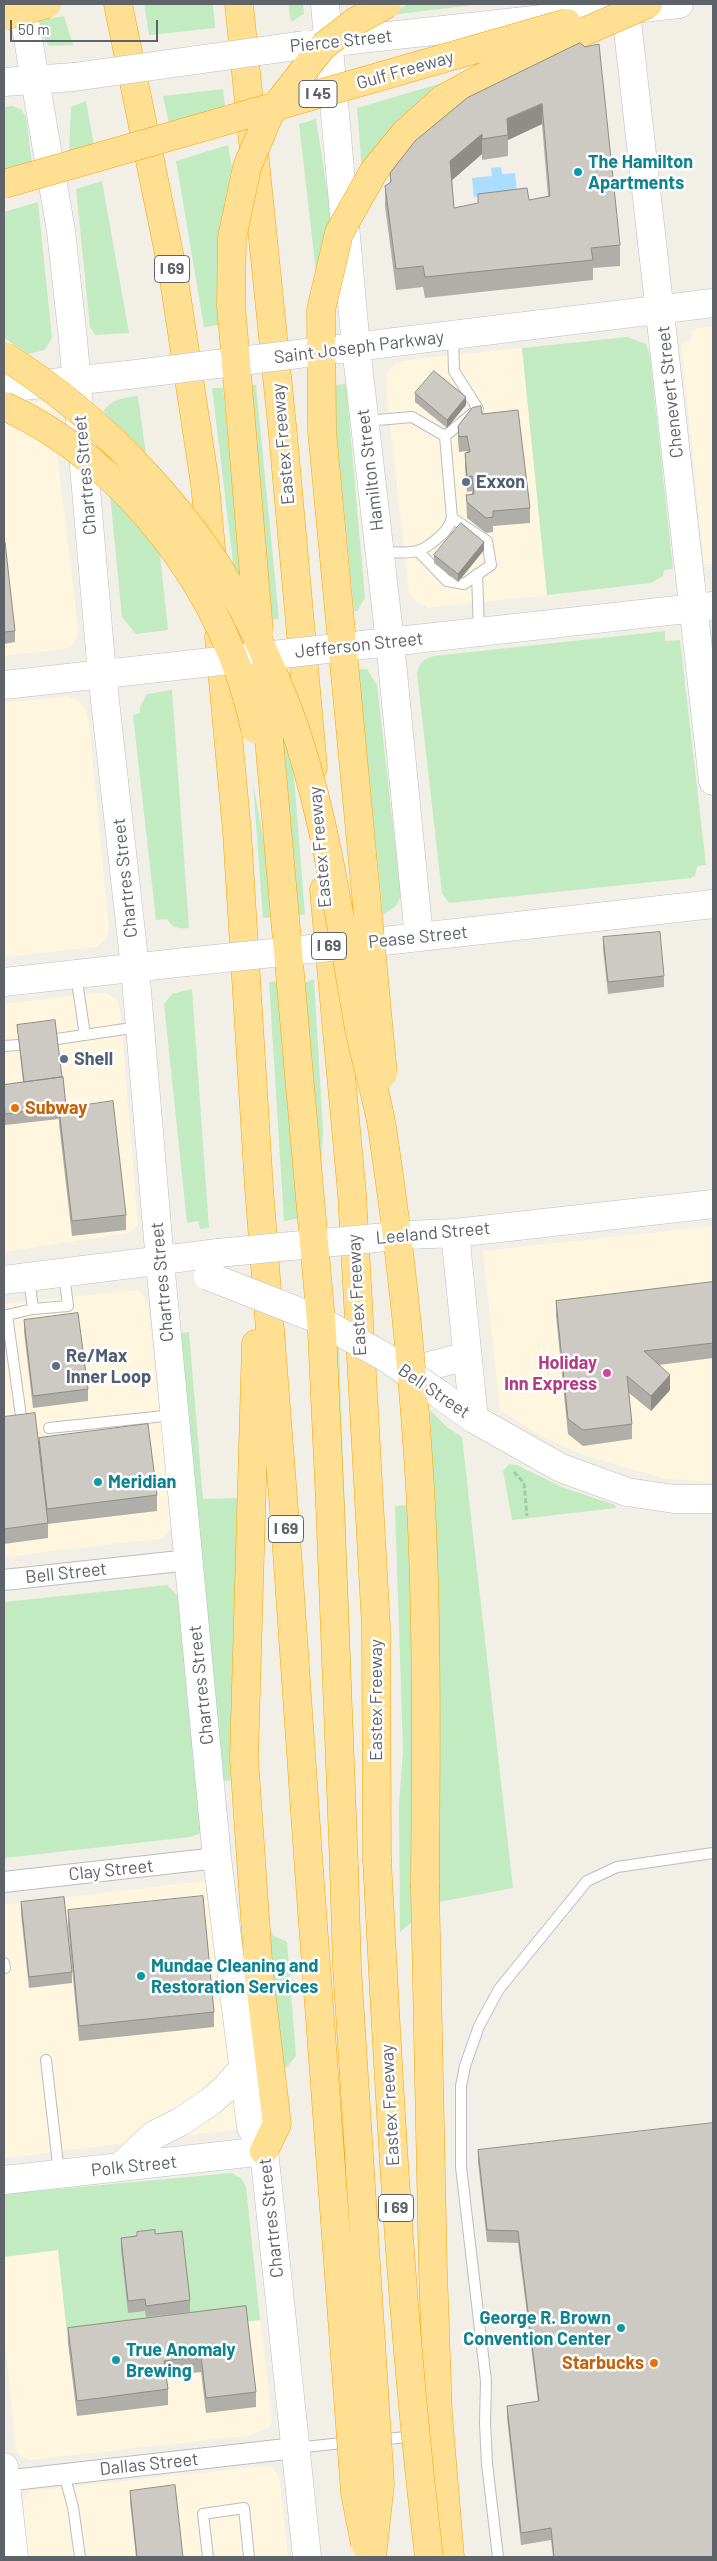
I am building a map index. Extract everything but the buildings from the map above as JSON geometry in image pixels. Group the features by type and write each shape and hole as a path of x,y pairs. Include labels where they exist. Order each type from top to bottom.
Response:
{"highway":[{"path":"4,16 47,4"},
{"name":"I 69","path":"118,4 173,273 205,484 237,832 259,1188 355,2493 368,2557"},
{"name":"Eastex Freeway","path":"239,4 283,435 352,1194 376,1627 377,1859 392,2160 418,2463 429,2557"},
{"path":"372,2557 380,2484 349,2006 322,1332 230,305 232,238 247,167 270,115 322,47 356,21 387,4"},
{"path":"383,1128 383,1059 322,431 321,310 339,233 374,171 405,133 443,99 496,70 633,5"},
{"name":"Gulf Freeway","path":"4,184 633,5"},
{"path":"4,356 26,369 90,420 140,468 183,519 229,585 252,628 302,751 326,846 360,1034 383,1128 407,1320 418,1459 426,1754 425,1888 433,2271 438,2414 450,2557"},
{"path":"4,406 28,418 88,459 159,528 192,573 219,621 252,712 276,826"},
{"path":"259,1188 253,1478 244,1758 259,1975 277,2124 264,2151"}],"street":[{"name":"Chartres Street","path":"22,4 61,231 77,382 102,674 135,968 160,1262 218,1858 251,2127 264,2151 307,2557"},
{"name":"Hamilton Street","path":"325,4 316,44 343,349 364,421 390,642 419,937"},
{"name":"Pierce Street","path":"4,82 36,78 74,77 316,44 633,5 679,4"},
{"name":"Chenevert Street","path":"633,5 660,309 703,607 713,781"},
{"name":"Saint Joseph Parkway","path":"4,388 77,382 713,303"},
{"name":"Jefferson Street","path":"4,684 703,607"},
{"name":"Pease Street","path":"4,982 713,904"},
{"name":"Leeland Street","path":"213,1264 407,1235 455,1233 713,1204"},
{"path":"455,1233 474,1419"},
{"name":"Bell Street","path":"160,1262 213,1264 315,1318 406,1372 474,1419 561,1468 628,1492 674,1498 713,1499"},
{"path":"16,1278 160,1262"},
{"path":"406,1372 468,1356"},
{"name":"Bell Street","path":"4,1580 188,1560"},
{"name":"Clay Street","path":"4,1882 218,1858"},
{"path":"120,2167 154,2136 180,2122 210,2102 226,2088 244,2067"},
{"name":"Polk Street","path":"4,2180 264,2151"},
{"name":"Dallas Street","path":"4,2476 64,2474 295,2448"},
{"path":"4,2476 14,2557"}],"lane":[{"path":"445,436 478,409 454,371 453,335"},
{"path":"364,421 412,418 445,436"},
{"path":"379,552 420,552 426,549 449,528 452,518 445,436"},
{"path":"420,552 446,582 464,584 491,564 487,541 452,518"},
{"path":"477,574 479,632"},
{"path":"76,974 85,1035"},
{"path":"57,1039 140,1027"},
{"path":"4,1046 19,1045"},
{"path":"21,1416 6,1315 33,1309 68,1306 64,1273"},
{"path":"16,1278 33,1309"},
{"path":"48,1428 175,1415"},
{"path":"498,2557 487,2464 486,2381 461,2167 461,2086 465,2066 479,2026 499,1989 587,1881 617,1866 713,1853"},
{"path":"46,2060 59,2174"},
{"path":"295,2448 430,2434 444,2557"},
{"path":"64,2474 73,2507 80,2557"},
{"path":"208,2557 203,2514 244,2508 249,2557"}],"path":[{"path":"514,1472 524,1483 528,1516"}],"shaded area":[{"path":"713,326 713,564 704,564 681,343 690,341 692,332 698,328"},
{"name":"Exxon","path":"522,348 547,595 428,608 415,601 409,592 386,388 387,373 395,363 414,359"},
{"path":"44,401 50,405 52,412 78,628 77,638 72,645 65,649 4,656 4,406"},
{"path":"68,696 79,701 86,710 89,723 109,930 105,940 96,947 4,957 4,703"},
{"path":"105,992 117,1000 120,1008 138,1225 129,1233 4,1252 4,1004"},
{"path":"713,1226 713,1482 666,1479 583,1455 539,1435 500,1410 483,1251"},
{"path":"138,1290 144,1296 148,1305 172,1526 164,1538 4,1557 4,1304"},
{"path":"203,1881 209,1884 240,2129 4,2158 4,1905"},
{"path":"58,2250 69,2343 260,2320 272,2421 269,2427 251,2435 30,2460 24,2458 17,2452 15,2440 4,2333 4,2257"},
{"path":"264,2466 273,2467 280,2480 288,2557 29,2557 23,2503 29,2491"}],"green space":[{"path":"144,4 213,4 215,28 149,35"},
{"path":"288,4 303,4 304,14 291,22"},
{"path":"409,4 482,4 382,16"},
{"path":"64,16 73,45 49,46 41,33 37,21"},
{"path":"452,80 362,170 357,108"},
{"path":"223,89 225,107 169,124 163,96"},
{"path":"86,101 94,145 69,151 71,107"},
{"path":"12,106 21,109 26,117 32,162 4,171 4,107"},
{"path":"316,119 333,228 317,281 299,124"},
{"path":"228,145 232,167 222,217 218,261 219,325 204,327 176,161"},
{"path":"102,181 129,333 95,335 90,327 76,189"},
{"path":"38,202 52,338 45,350 28,354 4,338 4,212"},
{"path":"627,337 646,344 650,356 673,569 664,570 663,576 651,583 547,595 522,348"},
{"path":"244,384 256,385 279,619 269,620"},
{"path":"346,384 365,598 357,611 354,611 336,427 335,385"},
{"path":"212,388 223,388 242,581 234,570"},
{"path":"138,396 146,455 103,411 123,398"},
{"path":"110,495 159,546 168,630 136,634 122,617"},
{"path":"665,631 665,641 680,640 706,865 697,866 695,876 691,878 449,903 442,893 417,674 422,662 434,656"},
{"path":"358,669 367,669 377,685 401,896 396,906 383,915"},
{"path":"172,690 189,928 174,926 167,919 156,920 133,715 140,713 140,707 147,694"},
{"path":"275,700 293,764 305,914 297,916"},
{"path":"253,783 266,854 274,917 263,918"},
{"path":"314,979 323,1129 320,1190 304,983"},
{"path":"280,981 300,1218 284,1221 269,982"},
{"path":"192,989 209,1228 200,1229 198,1221 187,1223 164,1004 172,994"},
{"path":"189,1332 203,1499 240,1498 234,1780 221,1781 180,1333"},
{"path":"332,1344 339,1348 354,1753 349,1754"},
{"path":"430,1410 447,1427 462,1437 513,1888 439,1902 435,1548"},
{"path":"509,1464 517,1465 562,1487 615,1505 616,1508 512,1520 503,1471"},
{"path":"411,1505 418,1917 400,1932 399,1805 403,1750 395,1506"},
{"path":"167,1585 180,1598 205,1829 199,1834 190,1837 4,1858 4,1602"},
{"path":"264,1919 274,1936 287,1942 296,2056 286,2068 282,2069"},
{"path":"232,2173 242,2179 246,2187 260,2320 68,2343 58,2250 4,2257 4,2194"}],"water":[{"path":"501,167 502,174 515,173 517,192 474,197 472,178 492,176 491,168"}],"place":[{"name":"The Hamilton Apartments","path":"578,172"},
{"name":"Exxon","path":"466,482"},
{"name":"Shell","path":"64,1059"},
{"name":"Subway","path":"15,1108"},
{"name":"Re/Max Inner Loop","path":"56,1366"},
{"name":"Holiday Inn Express","path":"607,1373"},
{"name":"Meridian","path":"98,1482"},
{"name":"Mundae Cleaning and Restoration Services","path":"141,1976"},
{"name":"George R. Brown Convention Center","path":"621,2328"},
{"name":"True Anomaly Brewing","path":"116,2360"},
{"name":"Starbucks","path":"654,2363"}]}
